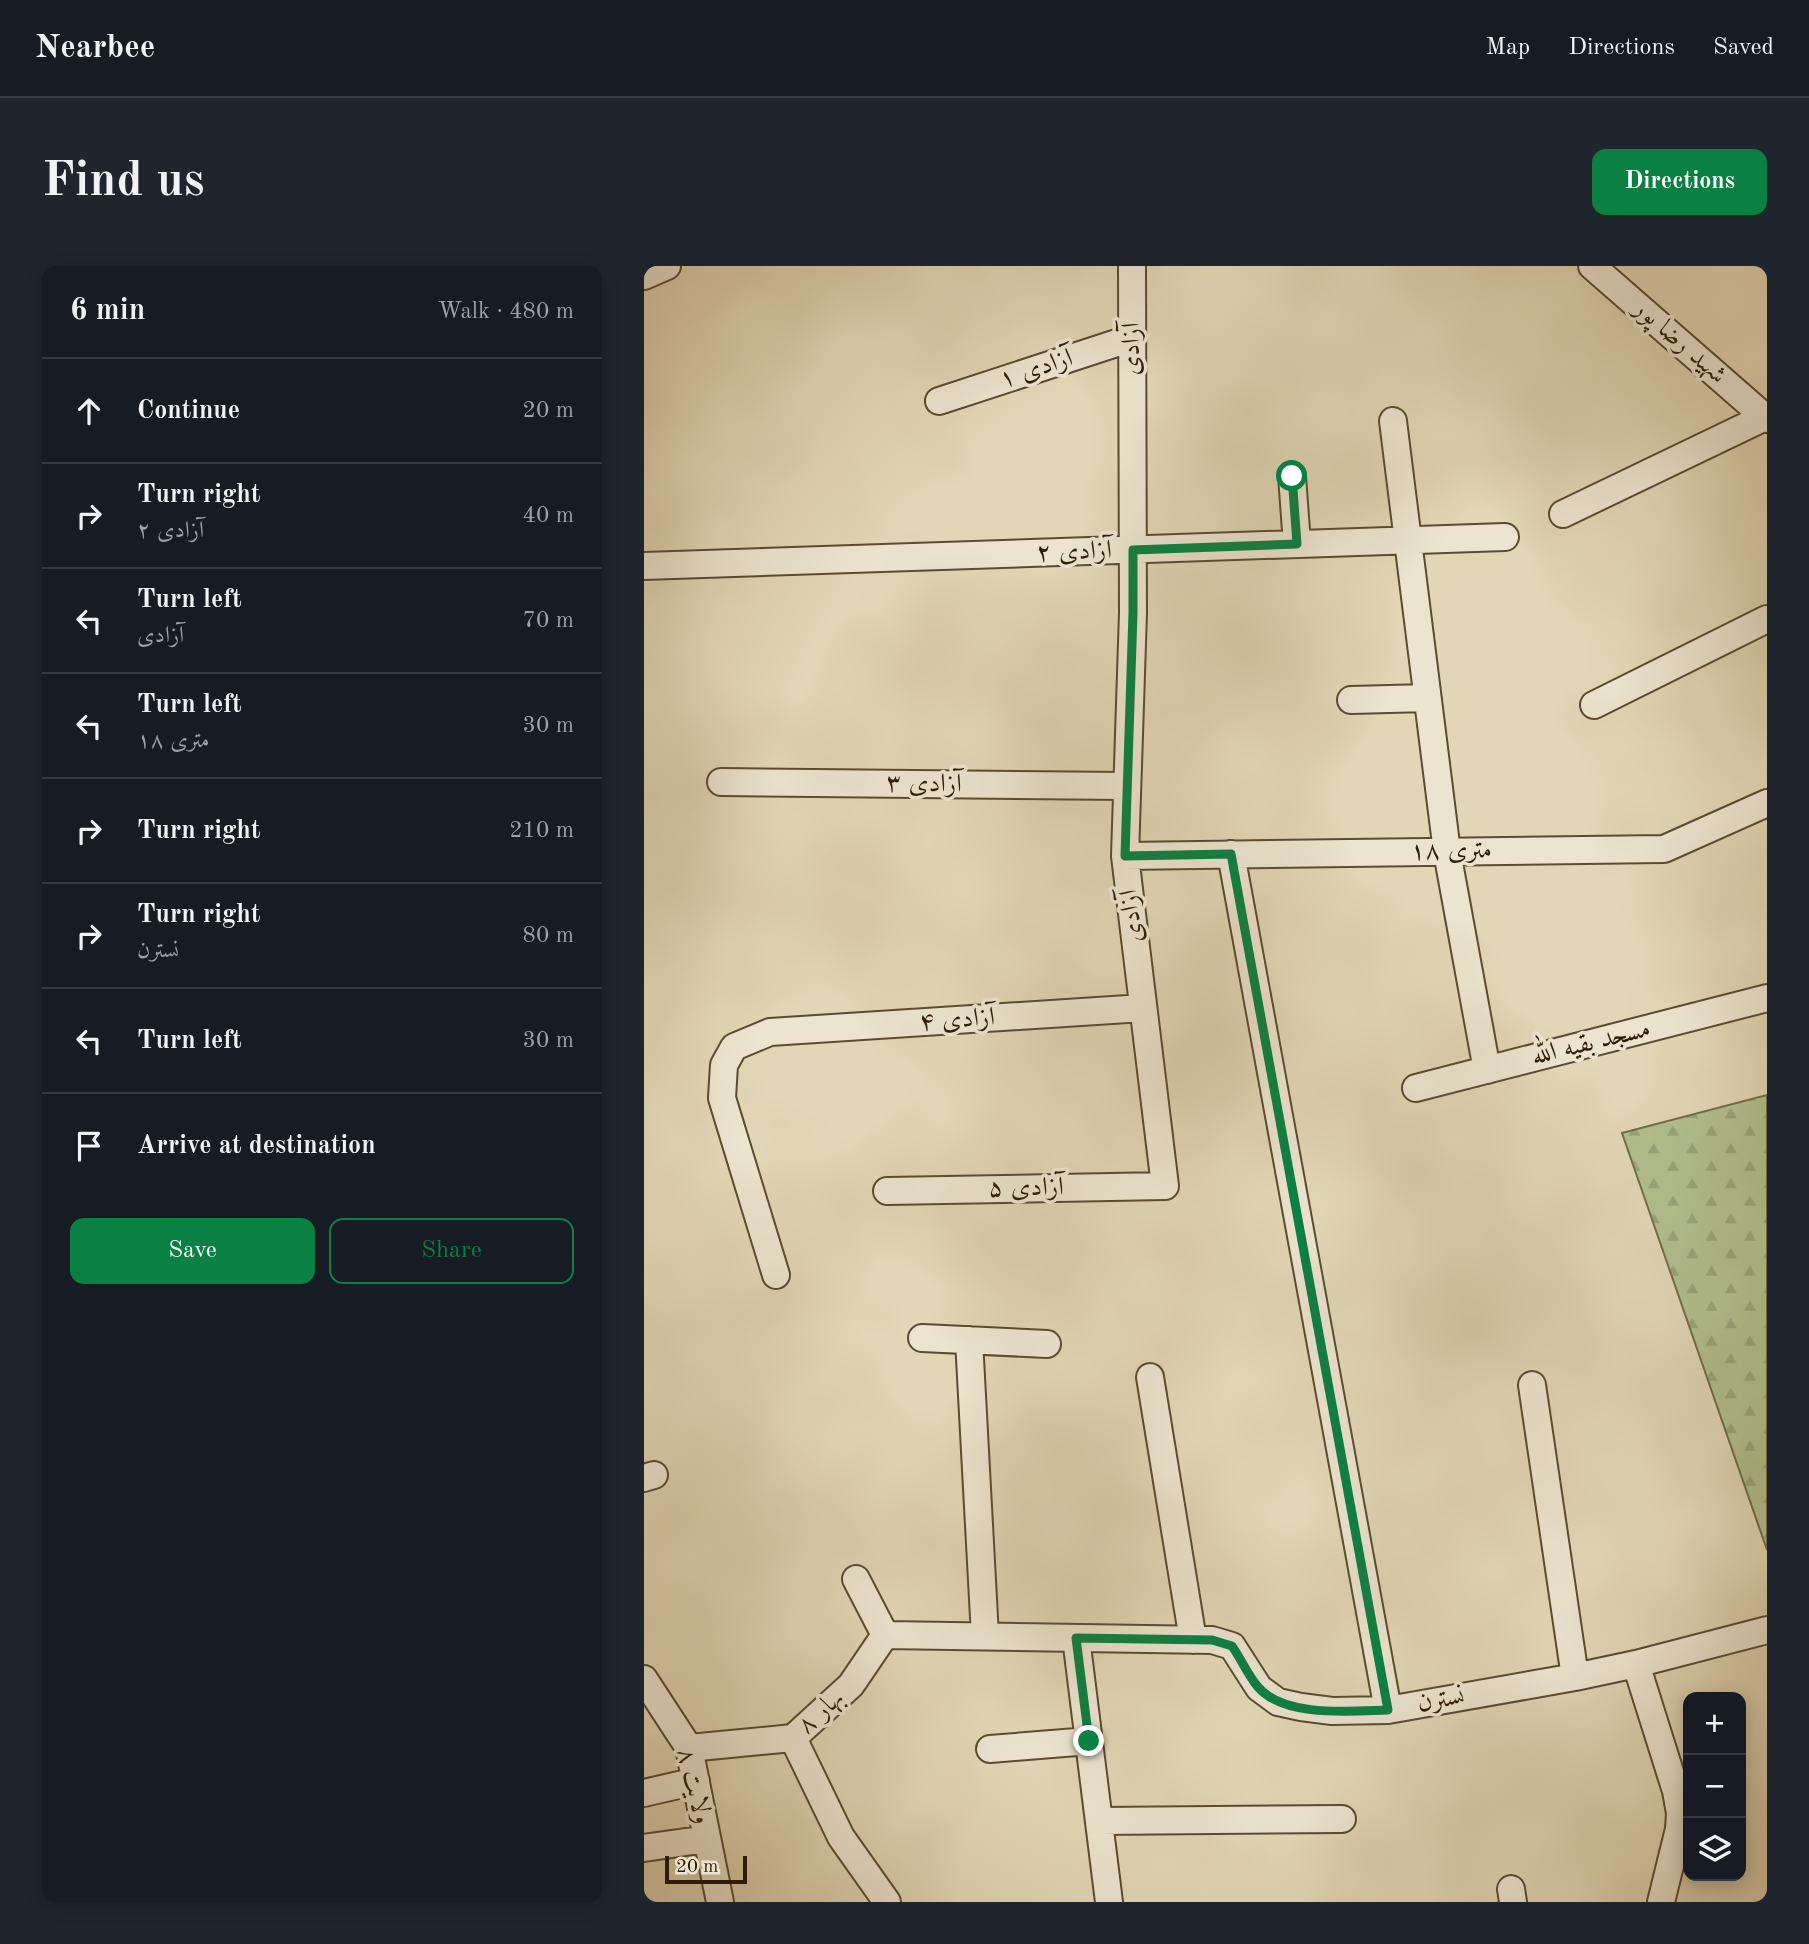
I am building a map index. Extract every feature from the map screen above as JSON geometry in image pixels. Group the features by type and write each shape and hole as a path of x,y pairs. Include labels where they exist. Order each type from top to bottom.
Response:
{"street":[{"path":"644,276 667,266"},
{"name":"آزادی","path":"1132,266 1133,613 1125,856 1165,1186"},
{"name":"شهید رضا پور","path":"1592,266 1766,418"},
{"name":"آزادی ۱","path":"939,401 1132,338"},
{"path":"1563,514 1766,418"},
{"path":"1393,421 1447,852 1487,1070"},
{"path":"1292,476 1297,544"},
{"name":"آزادی ۲","path":"644,566 1505,537"},
{"path":"1594,705 1767,619"},
{"path":"1351,700 1427,698"},
{"name":"آزادی ۳","path":"721,782 1126,786"},
{"name":"۱۸ متری","path":"1125,856 1664,849 1767,803"},
{"path":"1231,854 1388,1710"},
{"name":"مسجد بقیه الله","path":"1416,1088 1767,998"},
{"name":"آزادی ۴","path":"776,1275 722,1098 724,1065 734,1047 770,1032 1143,1008"},
{"name":"آزادی ۵","path":"887,1191 1165,1186"},
{"path":"922,1338 1047,1345"},
{"path":"969,1340 985,1636"},
{"path":"1150,1377 1193,1640"},
{"path":"1532,1385 1576,1677"},
{"path":"856,1579 885,1635"},
{"name":"نسترن","path":"885,1635 1212,1640 1232,1646 1259,1688 1278,1702 1332,1711 1388,1710 1576,1677 1767,1630"},
{"name":"بهار ۸","path":"689,1748 793,1738 851,1685 885,1635"},
{"path":"1076,1638 1109,1902"},
{"path":"1636,1664 1681,1813 1661,1902"},
{"name":"ولایت ۸","path":"644,1679 689,1748 720,1902"},
{"path":"793,1738 841,1837 887,1902"},
{"path":"990,1749 1089,1741"},
{"path":"644,1793 696,1782"},
{"path":"1099,1822 1342,1819"},
{"path":"644,1848 707,1839"}],"green space":[{"path":"1767,1095 1767,1550 1622,1133"}],"route":[{"path":"1089,1741 1076,1638 1212,1640 1232,1646 1259,1688 1278,1702 1332,1711 1388,1710 1231,854 1125,856 1133,550 1297,544 1292,476"}]}
